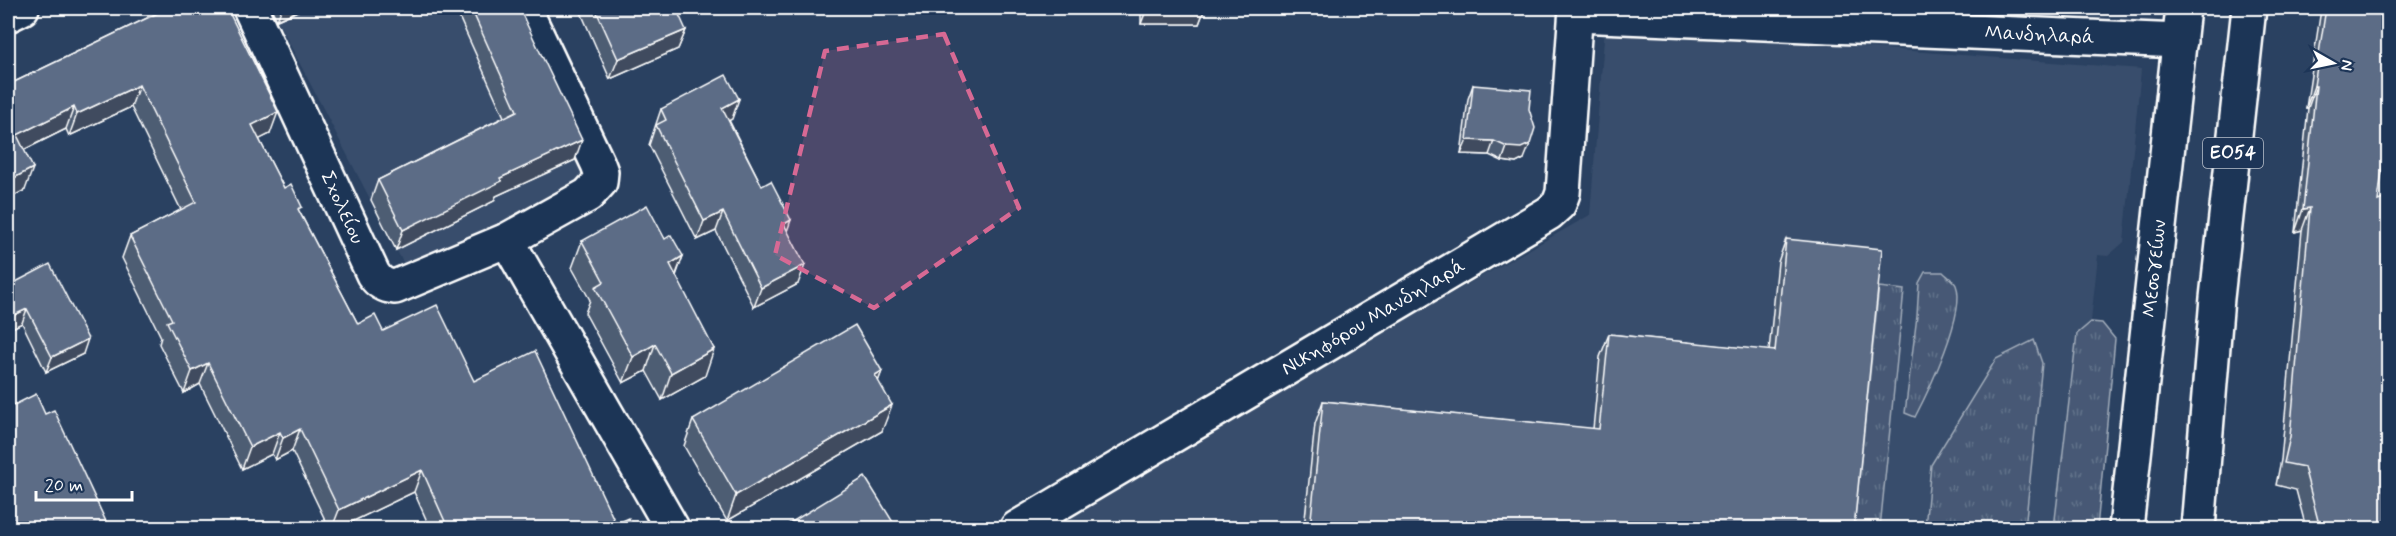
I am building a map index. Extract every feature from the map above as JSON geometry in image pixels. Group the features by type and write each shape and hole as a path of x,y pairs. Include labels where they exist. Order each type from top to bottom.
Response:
{"street":[{"path":"8,15 22,8"},
{"name":"Σχολείου","path":"250,8 373,274 386,286 404,285 507,240 588,195 600,182 601,172 524,8"},
{"name":"Μεσογείων","path":"2126,528 2183,8"},
{"name":"ΕΟ54","path":"2198,528 2217,298 2249,8"},
{"name":"Μανδηλαρά","path":"1576,11 2180,41"},
{"name":"Νικηφόρου Μανδηλαρά","path":"1017,528 1549,213 1559,204 1563,193 1576,11"},
{"path":"507,240 672,528"}],"highlighted area":[{"path":"944,34 1019,208 874,308 775,255 825,51"}],"shaded area":[{"path":"271,8 508,8 577,159 590,182 407,270"},
{"path":"1605,27 2141,69 2124,242 2108,256 2098,255 2091,321 2102,323 2115,339 2097,528 1038,528 1590,215"}],"green space":[{"path":"1925,272 1943,272 1956,285 1958,297 1956,314 1944,352 1915,417 1905,413 1919,283"},
{"path":"1879,287 1904,290 1880,528 1854,528"},
{"path":"2091,322 2102,323 2115,339 2097,528 2054,528 2077,334"},
{"path":"2034,340 2042,363 2025,528 1925,528 1931,465 1996,359"}],"building":[{"path":"168,8 227,8 278,112 252,125 284,188 291,184 302,207 298,209 358,324 375,315 383,331 437,305 474,381 535,351 616,524 629,518 634,528 448,528 422,470 339,510 300,429 283,438 280,432 250,447 208,363 192,371 167,322 172,320 130,236 196,202 139,85 77,114 74,107 17,135 33,168 8,181 8,85"},
{"path":"471,8 519,8 582,140 500,178 502,181 403,230 378,180 517,111"},
{"path":"595,8 676,8 686,30 618,59"},
{"path":"2326,8 2388,8 2388,127 2378,201 2388,197 2388,528 2320,528 2304,467 2284,463 2290,437 2310,208 2303,209 2316,86 2314,86"},
{"path":"726,75 739,99 722,108 762,186 771,181 791,220 784,224 805,265 761,288 723,212 704,221 656,125 666,120 661,109"},
{"path":"1473,85 1531,90 1529,109 1535,128 1530,144 1521,148 1507,147 1494,141 1467,140"},
{"path":"647,205 665,239 671,235 683,256 670,264 714,349 671,373 655,344 633,357 595,287 604,282 582,241"},
{"path":"1786,239 1882,249 1854,528 1683,528 1615,521 1615,528 1310,528 1323,401 1599,429 1609,334 1775,351"},
{"path":"50,264 88,339 52,357 27,309 8,318 8,286"},
{"path":"855,325 882,371 875,375 892,405 736,495 693,420"},
{"path":"36,394 45,414 54,410 109,528 8,528 8,408"},
{"path":"865,477 896,527 782,528"}]}
